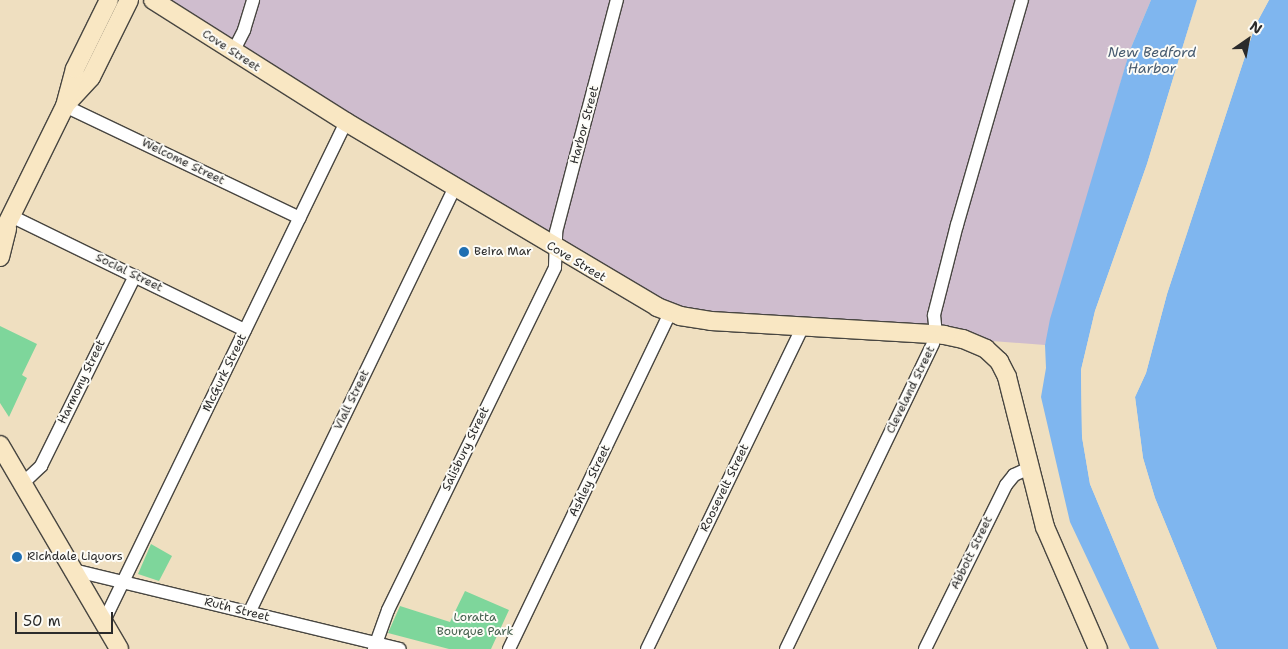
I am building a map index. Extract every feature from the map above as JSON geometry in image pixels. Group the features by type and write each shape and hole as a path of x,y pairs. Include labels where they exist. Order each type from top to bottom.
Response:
{"main road":[{"path":"0,257 7,228 65,106 75,70 109,0"},
{"path":"65,106 91,77 129,0"},
{"name":"Cove Street","path":"153,0 232,52 556,250 630,294 670,313 711,321 936,334 958,337 981,346 999,361 1009,382 1048,537 1098,649"},
{"path":"0,445 119,649"}],"street":[{"path":"232,52 244,30 253,0"},
{"name":"Harbor Street","path":"556,250 556,232 617,0"},
{"name":"Cleveland Street","path":"786,649 936,334 934,315 1022,0"},
{"name":"Welcome Street","path":"65,106 300,218"},
{"name":"McGurk Street","path":"104,623 346,122"},
{"name":"Viall Street","path":"249,613 454,188"},
{"name":"Social Street","path":"7,228 135,276 245,330"},
{"name":"Salisbury Street","path":"375,646 388,610 555,267 556,250"},
{"name":"Harmony Street","path":"23,483 41,466 135,276"},
{"name":"Ashley Street","path":"509,649 670,313"},
{"name":"Roosevelt Street","path":"647,649 803,327"},
{"name":"Abbott Street","path":"925,649 1006,485 1014,475 1030,468"},
{"name":"Ruth Street","path":"73,570 375,646 400,649"}],"shaded area":[{"path":"153,0 1151,0 1130,50 1045,345 689,318"}],"green space":[{"path":"0,326 37,344 22,375 27,378 9,417 0,403"},
{"path":"151,544 172,556 159,581 138,574"},
{"name":"Loratta Bourque Park","path":"465,591 509,610 491,649 449,649 388,633 400,606 450,622"}],"water":[{"name":"New Bedford Harbor","path":"1151,0 1197,0 1147,164 1095,311 1081,370 1082,437 1090,484 1159,649 1130,649 1070,522 1041,397 1046,368 1045,345 1050,319 1130,50"},
{"path":"1269,0 1288,0 1288,649 1217,649 1155,498 1143,458 1135,397 1146,373 1167,294 1255,26"}],"pier":[{"path":"1197,0 1149,165 1097,312 1084,370 1084,437 1092,483 1159,649 1090,484 1082,437 1081,370 1095,311 1147,164"},
{"path":"1266,0 1269,0 1255,26 1167,294 1146,373 1135,397 1143,458 1155,498 1217,649 1215,649 1152,499 1141,459 1132,396 1143,372 1164,293 1253,25"}],"place":[{"name":"Beira Mar","path":"464,252"},
{"name":"Richdale Liquors","path":"17,557"}]}
